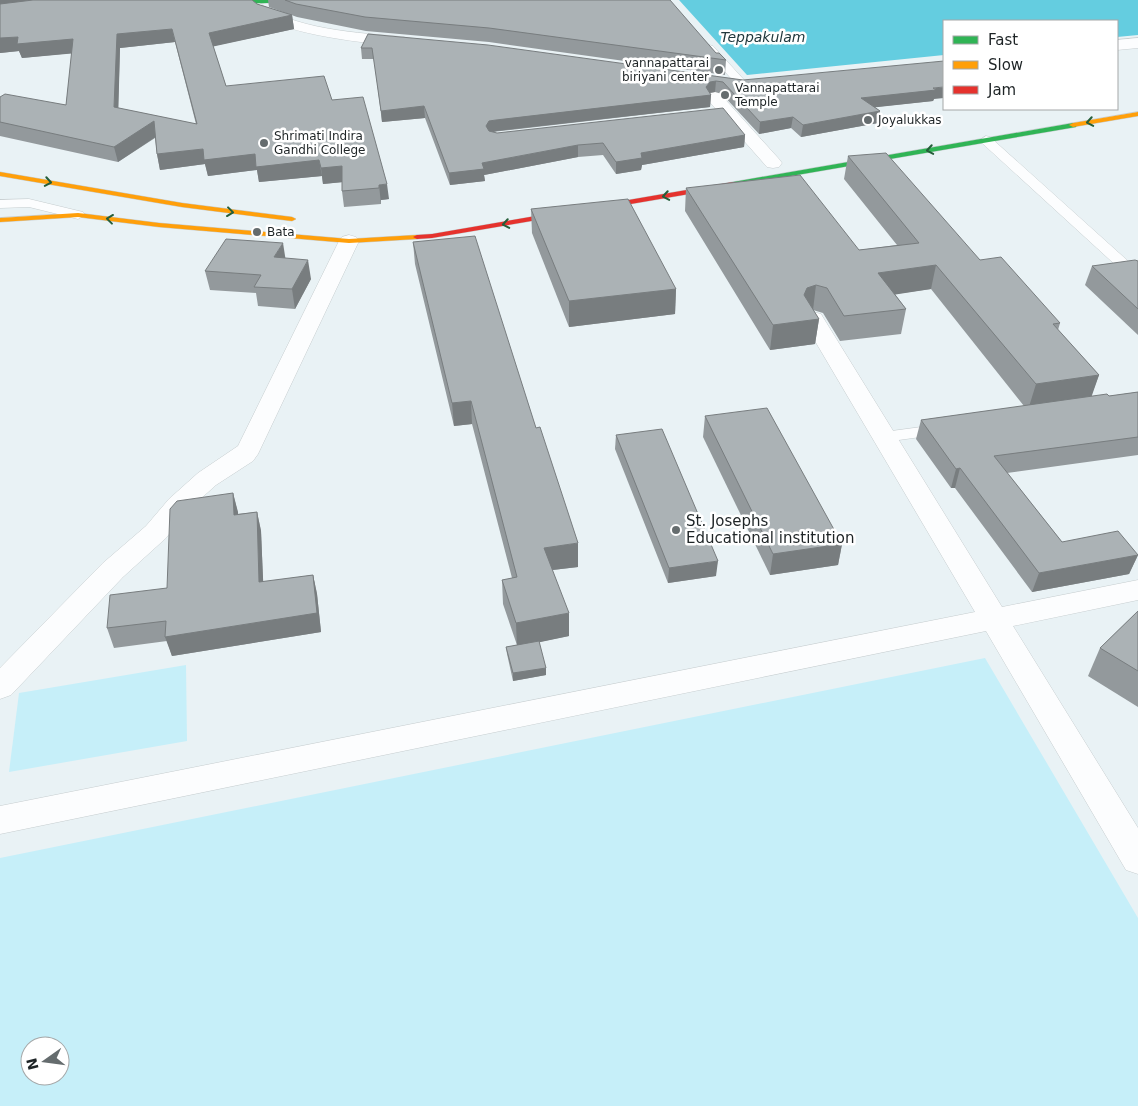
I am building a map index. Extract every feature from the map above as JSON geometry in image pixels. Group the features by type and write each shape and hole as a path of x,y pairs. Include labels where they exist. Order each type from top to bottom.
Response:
{"main road":[{"path":"201,4 292,0"},
{"path":"0,220 78,215 159,226 349,242 432,236 1138,114"},
{"path":"0,174 182,206 304,221"},
{"path":"159,226 182,206"}],"street":[{"path":"249,1 266,14 293,24 366,38 424,44"},
{"path":"1118,45 1138,43"},
{"path":"1118,45 1138,55"},
{"path":"678,76 742,84 761,82"},
{"path":"698,79 773,163"},
{"path":"708,114 728,112"},
{"path":"0,686 113,570 156,532 178,505 207,479 244,455 249,449 349,242"},
{"path":"813,319 1138,859"},
{"path":"0,820 1138,590"}],"lane":[{"path":"703,42 742,84"},
{"path":"986,140 1138,278"},
{"path":"0,204 29,203 78,215"},
{"path":"884,437 962,426"}],"shaded area":[{"path":"985,658 1138,918 1138,1106 0,1106 0,858"},
{"path":"186,665 187,741 9,772 19,693"}],"water":[{"name":"Teppakulam","path":"679,0 1138,0 1138,35 1118,37 1118,20 943,20 943,55 747,75"}],"building":[{"path":"33,0 252,0 257,4 292,15 209,33 226,86 324,76 332,100 363,97 387,184 379,185 379,188 342,191 342,166 321,168 319,160 256,167 255,154 204,160 203,149 157,154 154,121 114,147 0,122 0,97 5,94 66,105 73,39 17,44 18,37 0,38 0,4","holes":["172,29 197,124 114,107 117,34"]},
{"path":"285,0 670,0 716,53 719,53 726,60 489,28 365,17 296,4"},
{"path":"368,34 488,45 743,80 943,61 943,87 933,88 936,90 861,98 880,111 803,125 793,117 760,122 723,82 710,82 706,87 711,95 496,120 489,121 486,126 489,131 497,133 723,108 745,135 641,153 642,158 616,162 603,143 578,145 482,163 484,169 449,173 424,106 381,111 372,48 361,48"},
{"path":"886,153 980,260 1001,257 1060,323 1053,324 1099,375 1036,384 936,265 878,273 906,309 844,316 827,288 816,285 807,288 804,295 819,319 773,325 686,188 800,175 859,250 919,243 848,156"},
{"path":"628,199 676,289 569,301 531,209"},
{"path":"475,236 536,428 540,427 578,543 544,548 569,613 516,623 502,580 517,577 471,401 452,403 413,242"},
{"path":"226,239 283,243 274,257 308,260 292,289 254,287 261,275 205,271"},
{"path":"1138,261 1138,309 1092,266"},
{"path":"1138,392 1138,437 994,456 1062,542 1118,531 1138,555 1039,573 960,468 956,469 921,420 1107,394 1109,396"},
{"path":"767,408 842,544 773,554 705,416"},
{"path":"662,429 718,561 669,568 616,435"},
{"path":"233,493 234,515 257,512 259,582 313,575 317,613 165,637 166,621 107,628 110,595 167,588 170,509 177,501"},
{"path":"1138,611 1138,671 1100,648"},
{"path":"539,641 546,668 513,673 506,647"}],"traffic: fast":[{"path":"216,3 292,0"},
{"path":"733,184 1073,125"}],"traffic: slow":[{"path":"1073,125 1138,114"},
{"path":"0,174 182,205 292,219"},
{"path":"0,220 78,215 159,225 349,241 417,237"}],"traffic: jam":[{"path":"417,237 733,184"}],"place":[{"name":"vannapattarai biriyani center","path":"719,70"},
{"name":"Vannapattarai Temple","path":"725,95"},
{"name":"Joyalukkas","path":"868,120"},
{"name":"Shrimati Indira Gandhi College","path":"264,143"},
{"name":"Bata","path":"257,232"},
{"name":"St. Josephs Educational institution","path":"676,530"}]}
